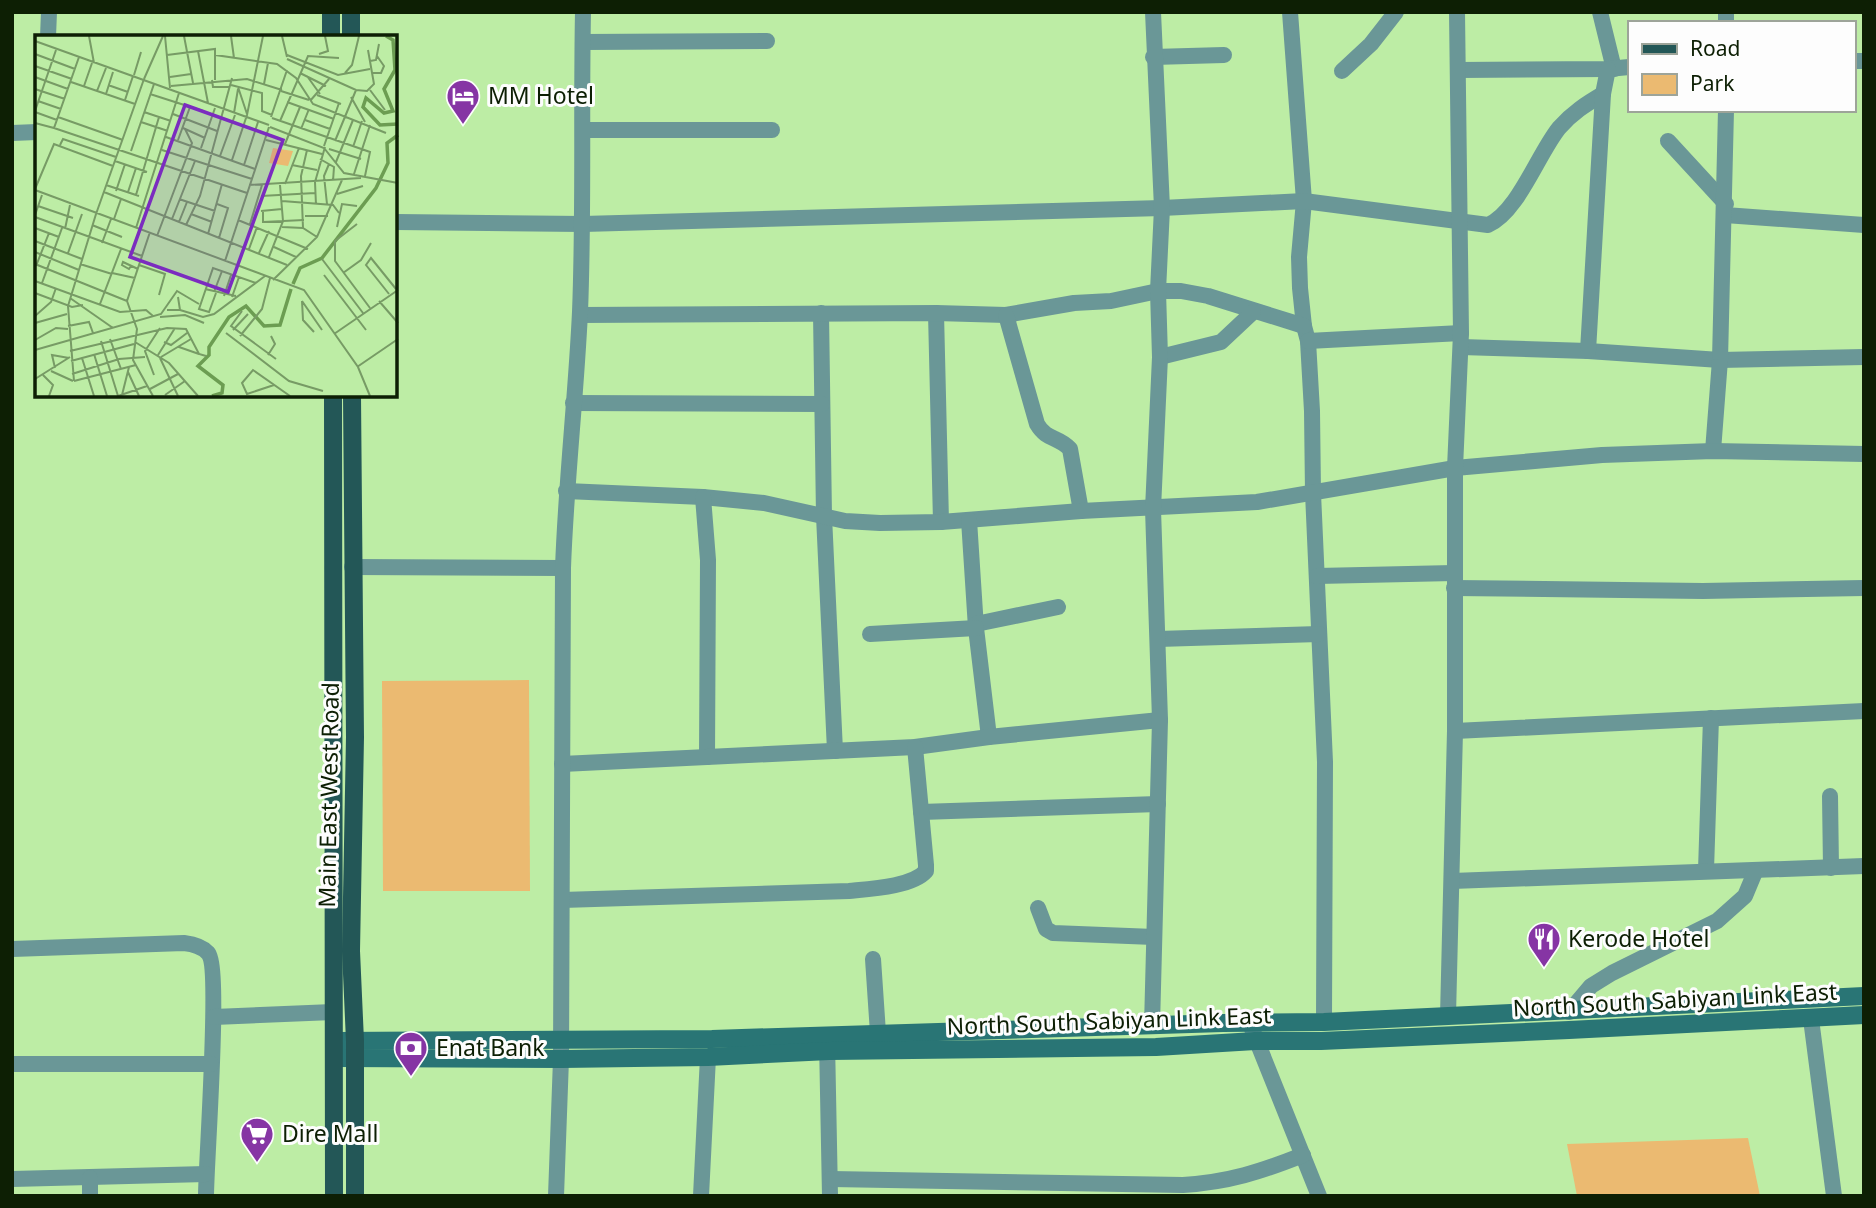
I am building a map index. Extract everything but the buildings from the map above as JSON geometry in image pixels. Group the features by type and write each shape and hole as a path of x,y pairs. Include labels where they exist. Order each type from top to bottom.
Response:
{"main road":[{"path":"331,12 331,35"},
{"path":"351,12 351,35"},
{"name":"Main East West Road","path":"333,397 335,745 343,951 355,1050 355,1196"},
{"name":"Main East West Road","path":"334,1196 336,1050 333,1012 343,951 355,746 352,397"},
{"path":"334,540 352,540"},
{"path":"334,636 354,636"},
{"path":"335,745 355,746"},
{"name":"North South Sabiyan Link East","path":"355,1050 561,1059 708,1057 878,1034 1152,1026 1253,1032 1321,1041 1507,1023 1569,1012 1864,996"},
{"name":"North South Sabiyan Link East","path":"355,1050 560,1040 1156,1047 1324,1022 1448,1016 1507,1023 1864,1016"},
{"path":"336,1050 355,1050"}],"street":[{"path":"48,35 49,12"},
{"path":"556,1196 561,1059 562,568 580,315 583,12"},
{"path":"1152,1026 1160,720 1153,509 1160,357 1158,291 1162,208 1153,12"},
{"path":"1290,12 1304,201 1299,257 1312,411 1325,762 1324,1022"},
{"path":"1342,71 1371,44 1396,12"},
{"path":"1448,1016 1455,731 1455,468 1461,340 1457,12"},
{"path":"1588,351 1603,94 1617,68 1600,12"},
{"path":"583,42 767,41"},
{"path":"1153,57 1224,55"},
{"path":"1459,70 1617,68"},
{"path":"397,222 583,223 1162,208 1304,201 1488,225 1504,215 1559,129 1580,107 1603,94"},
{"path":"1713,452 1720,360 1726,112"},
{"path":"583,130 772,130"},
{"path":"12,133 35,132"},
{"path":"1668,141 1725,209 1864,225"},
{"path":"580,315 1006,315 1074,303 1111,301 1158,291 1181,291 1208,296 1306,334 1461,340 1720,360 1864,358"},
{"path":"1160,357 1221,342 1253,312"},
{"path":"821,313 824,516 835,751"},
{"path":"936,313 941,522"},
{"path":"1006,315 1037,424 1043,434 1070,449 1081,511"},
{"path":"573,403 822,404"},
{"path":"566,491 703,497 764,503 845,521 941,522 1081,511 1257,502 1455,468 1602,455 1713,452 1864,454"},
{"path":"703,497 709,560 707,758"},
{"path":"969,520 976,626 989,737"},
{"path":"352,567 562,568"},
{"path":"1317,576 1703,592 1864,589"},
{"path":"870,634 976,626 1058,607"},
{"path":"1158,639 1319,634"},
{"path":"1455,731 1864,711"},
{"path":"1706,870 1711,718"},
{"path":"562,764 915,747 1160,720"},
{"path":"562,900 837,892 905,882 926,871 915,747"},
{"path":"1830,796 1831,867"},
{"path":"922,812 1158,804"},
{"path":"1452,881 1864,866"},
{"path":"1569,1012 1591,986 1612,973 1717,921 1745,896 1755,872"},
{"path":"1038,908 1046,929 1054,933 1154,937"},
{"path":"12,949 184,943 196,945 208,952 212,961 214,1017 206,1196"},
{"path":"873,958 878,1034"},
{"path":"214,1017 333,1012"},
{"path":"1811,1019 1834,1196"},
{"path":"1253,1032 1319,1196"},
{"path":"827,1043 830,1196"},
{"path":"701,1196 708,1057"},
{"path":"12,1064 211,1064"},
{"path":"831,1179 987,1189 1185,1190 1255,1174 1303,1155"},
{"path":"12,1179 206,1174"},
{"path":"90,1178 90,1196"}],"green space":[{"path":"529,680 530,891 383,891 382,681"},
{"path":"1748,1138 1760,1196 1577,1196 1567,1144"}],"place":[{"name":"MM Hotel","path":"463,126"},
{"name":"Kerode Hotel","path":"1544,969"},
{"name":"Enat Bank","path":"411,1078"},
{"name":"Dire Mall","path":"257,1164"}]}
